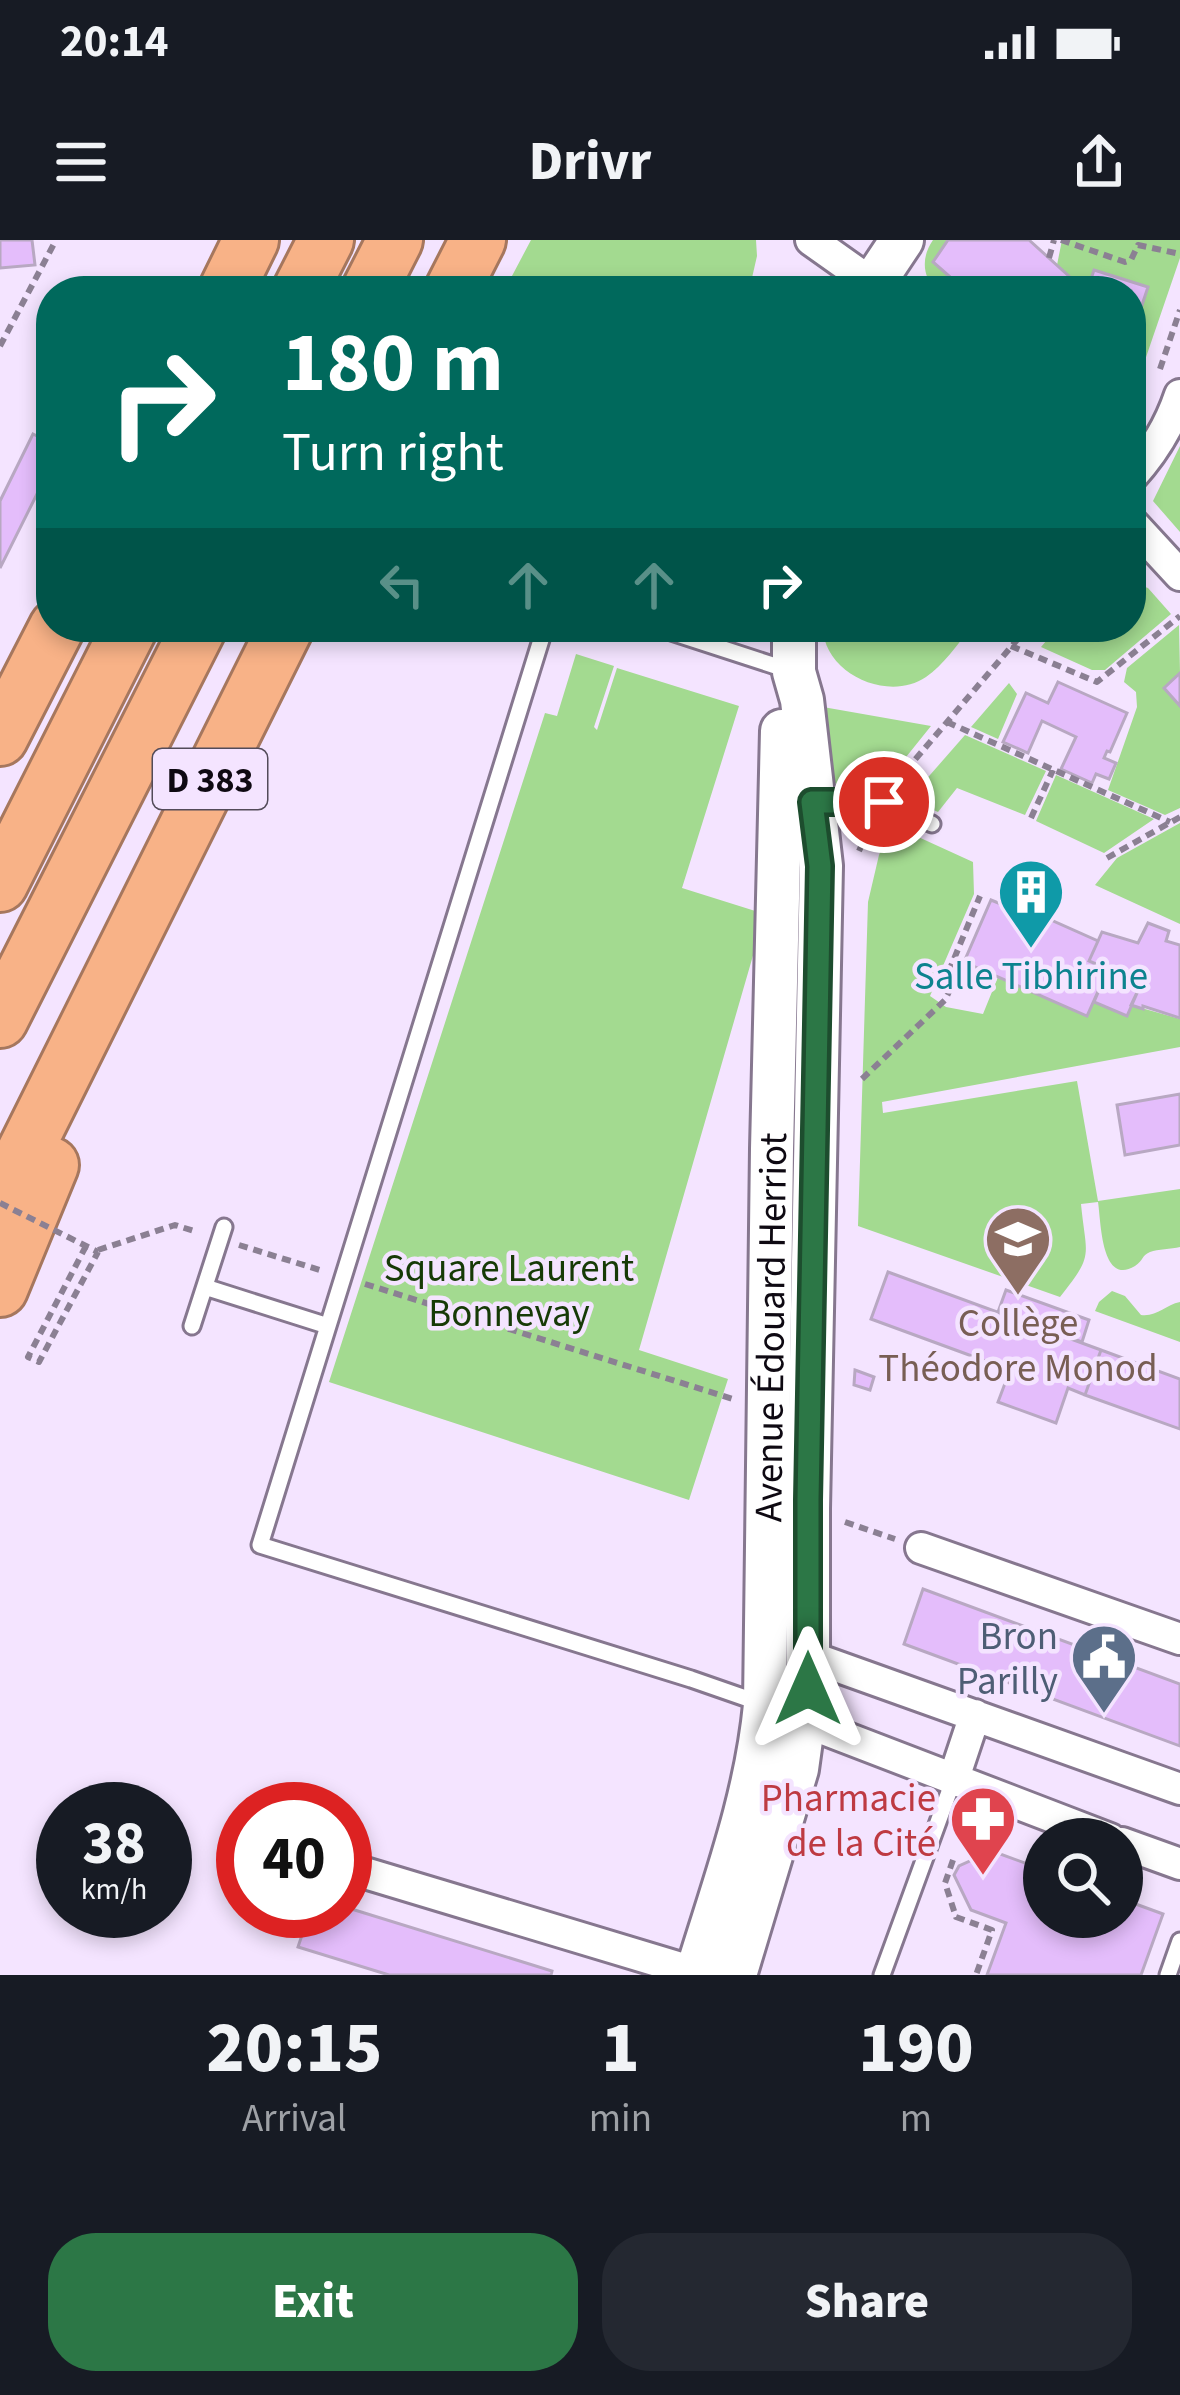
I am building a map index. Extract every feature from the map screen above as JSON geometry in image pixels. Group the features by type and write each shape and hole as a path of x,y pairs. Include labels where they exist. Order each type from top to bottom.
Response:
{"highway":[{"path":"233,276 251,240"},
{"path":"308,276 326,240"},
{"path":"377,276 395,240"},
{"path":"460,276 478,240"},
{"path":"0,739 49,642"},
{"path":"0,884 122,642"},
{"path":"0,1020 191,642"},
{"name":"D 383","path":"0,1202 279,642"},
{"path":"0,1289 84,1080 135,931"}],"street":[{"path":"811,240 857,276"},
{"path":"881,276 902,240"},
{"path":"1146,460 1180,394"},
{"path":"1146,538 1180,575"},
{"name":"Avenue Édouard Herriot","path":"708,1974 797,1769 806,1723 820,866 794,642"},
{"name":"Avenue Édouard Herriot","path":"708,1974 752,1796 765,1705 783,705 794,672"},
{"path":"921,1548 1180,1639"},
{"path":"808,1657 1180,1789"},
{"path":"765,1705 1053,1818"},
{"path":"953,1781 976,1715"},
{"path":"1143,1851 1180,1864"},
{"path":"372,1875 708,1974"}],"lane":[{"path":"540,642 260,1545 765,1705"},
{"path":"702,642 794,672"},
{"path":"812,802 884,802 932,824"},
{"path":"192,1326 220,1233"},
{"path":"206,1287 328,1326"},
{"path":"882,1975 953,1781"},
{"path":"1168,1975 1180,1941"}],"path":[{"path":"37,276 56,240"},
{"path":"1049,258 1058,240 1125,262 1138,245 1180,254"},
{"path":"0,346 36,278"},
{"path":"1011,646 1097,682 1180,616"},
{"path":"884,802 892,786 1015,642"},
{"path":"947,722 1170,822"},
{"path":"1031,818 1053,770"},
{"path":"1107,858 1180,817"},
{"path":"862,1079 945,1000 957,975 950,971 980,896"},
{"path":"0,1202 98,1251 175,1225 220,1233"},
{"path":"238,1244 744,1402"},
{"path":"86,1246 28,1357 39,1362 98,1251"},
{"path":"808,1509 921,1548"},
{"path":"958,1846 945,1883 956,1917 992,1930 976,1975"}],"green space":[{"path":"531,240 756,240 752,276 512,276"},
{"path":"933,240 948,240 933,263 948,276 927,276 926,253"},
{"path":"1062,240 1180,240 1180,258 1146,357 1146,276 1113,276 1094,270 1092,276 1069,276 1057,265"},
{"path":"1180,446 1180,532 1153,501"},
{"path":"1146,587 1148,588 1171,614 1146,635"},
{"path":"1179,625 1180,673 1164,688 1180,706 1180,808 1165,815 1108,790 1137,707 1136,692 1124,682 1127,668"},
{"path":"960,642 926,677 894,687 860,679 846,670 826,643"},
{"path":"1045,642 1138,642 1105,670 1092,670 1041,647"},
{"name":"Square Laurent Bonnevay","path":"576,654 614,666 594,727 597,730 617,668 739,706 682,888 765,914 639,1350 728,1379 689,1500 329,1382 545,713 557,716"},
{"path":"1009,683 1017,694 998,739 971,727"},
{"path":"823,707 931,726 886,782 841,787 829,779"},
{"path":"965,735 1046,771 1025,815 957,788 938,812 909,799"},
{"path":"1056,775 1154,819 1104,853 1036,821"},
{"path":"1180,823 1180,924 1095,885 1117,858"},
{"path":"892,825 973,862 974,894 930,996 946,1007 983,1014 998,977 1087,1016 1094,1002 1126,1015 1131,1005 1180,1019 1180,1047 882,1102 883,1113 1077,1081 1098,1201 1180,1189 1180,1247 1150,1252 1124,1270 1115,1268 1105,1249 1098,1202 1081,1204 1086,1254 1060,1297 858,1226 868,902"},
{"path":"1112,1291 1125,1296 1141,1315 1180,1302 1180,1342 1095,1311"}],"building":[{"path":"0,240 32,240 35,265 0,268"},
{"path":"948,240 1029,240 1069,276 949,276 933,262"},
{"path":"36,436 36,496 0,568 0,501"},
{"path":"1180,673 1180,706 1164,688"},
{"path":"1058,682 1127,713 1104,758 1116,763 1109,779 1096,774 1092,783 1061,769 1076,737 1042,721 1028,753 1003,742 1026,693 1048,703"},
{"name":"Salle Tibhirine","path":"991,900 1013,909 1015,904 1098,941 1089,961 1108,969 1087,1016 964,962"},
{"path":"1148,923 1169,931 1166,941 1180,945 1180,1018 1131,1005 1141,984 1089,961 1102,932 1138,943"},
{"path":"1108,969 1141,984 1127,1016 1094,1002"},
{"path":"1180,1094 1180,1145 1125,1155 1117,1105"},
{"path":"888,1272 1101,1350 1085,1395 1068,1388 1056,1423 998,1402 1010,1370 871,1319"},
{"path":"1006,1290 1089,1320 1082,1342 998,1312"},
{"path":"1101,1350 1180,1379 1180,1429 1085,1395"},
{"path":"855,1370 874,1377 870,1390 854,1385"},
{"path":"923,1589 1180,1684 1180,1746 904,1644"},
{"path":"992,1851 1023,1862 1023,1938 1143,1938 1143,1907 1163,1914 1141,1975 987,1975 1006,1923 971,1910 954,1875 959,1866"},
{"path":"372,1915 552,1971 551,1975 389,1975 298,1947 301,1938 372,1938"}],"place":[{"name":"Salle Tibhirine","path":"1031,951"},
{"name":"Collège Théodore Monod","path":"1018,1298"},
{"name":"Bron Parilly","path":"1104,1716"},
{"name":"Pharmacie de la Cité","path":"983,1878"}],"route":[{"path":"808,1689 820,866 812,802 884,802"}]}
